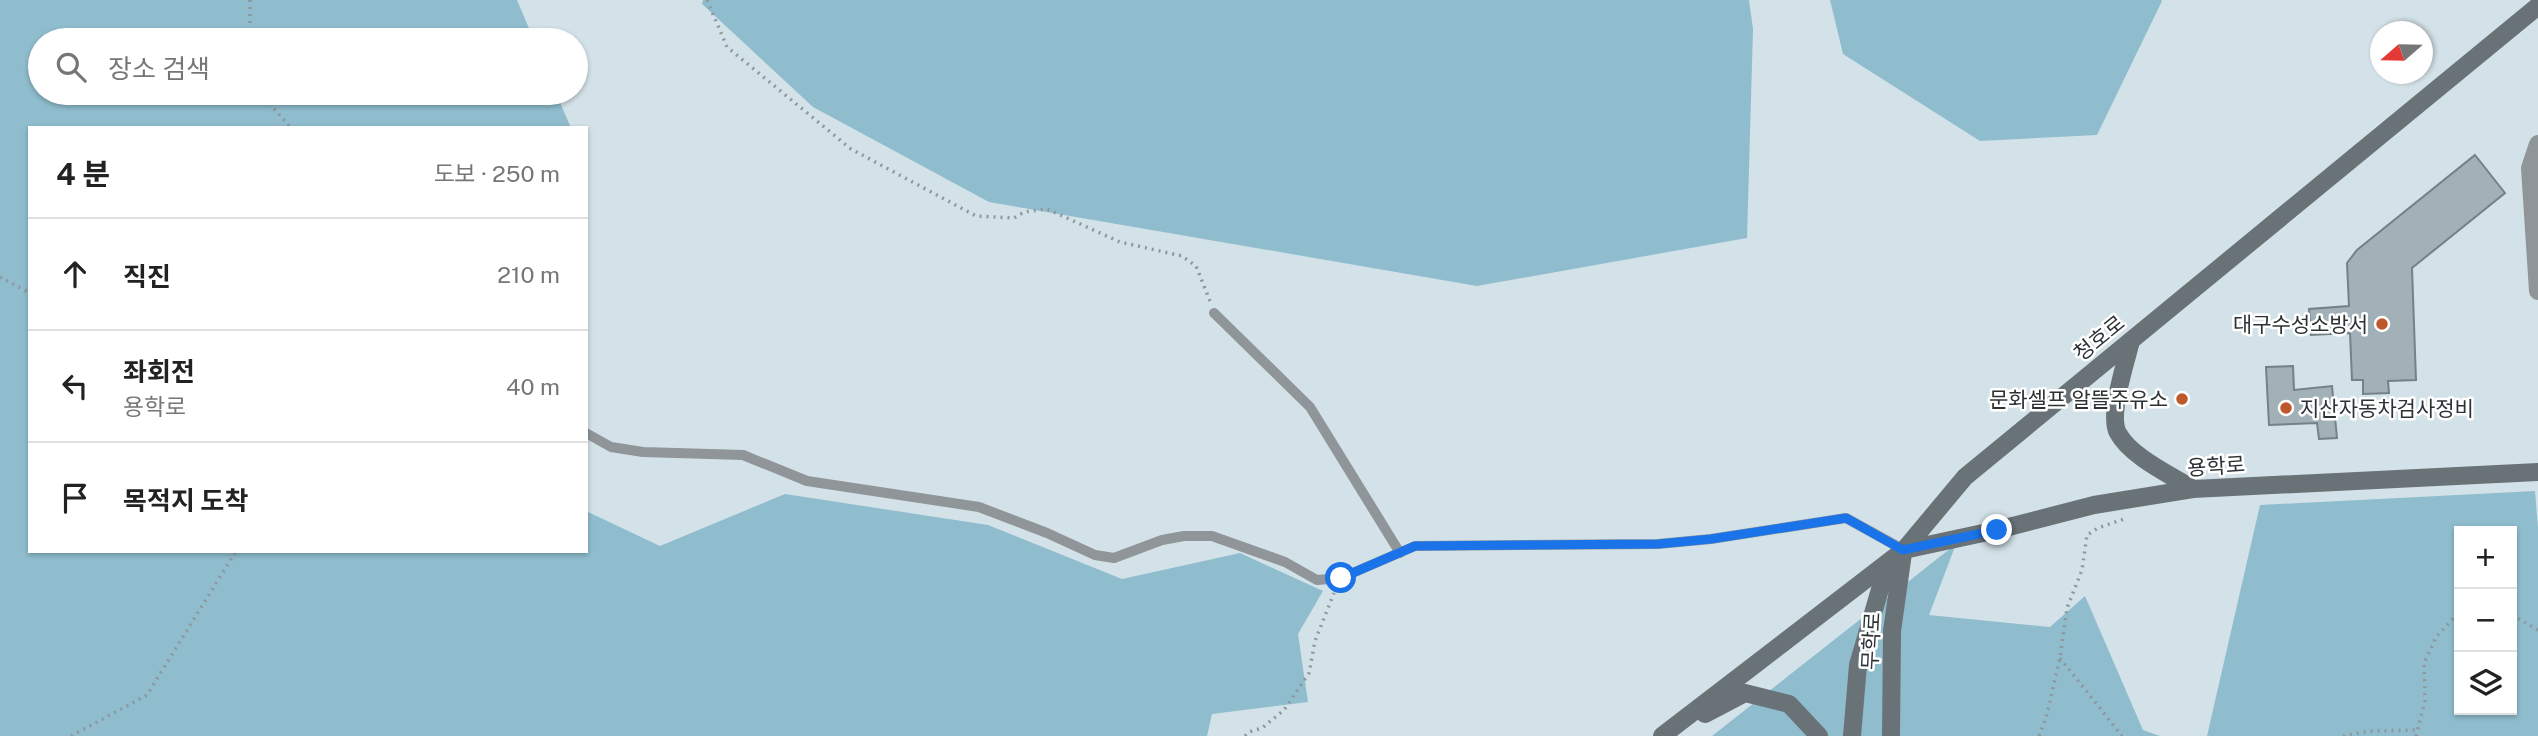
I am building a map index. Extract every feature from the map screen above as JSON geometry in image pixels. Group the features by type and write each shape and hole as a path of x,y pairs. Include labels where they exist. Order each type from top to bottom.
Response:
{"main road":[{"name":"청호로","path":"1663,735 1903,550 1965,477 2538,6"},
{"path":"2131,341 2116,403 2117,432 2137,454 2193,489"},
{"name":"용학로","path":"1903,550 2094,505 2193,489 2538,472"},
{"path":"1852,736 1858,665 1884,579 1903,550"},
{"name":"무학로","path":"1891,736 1892,631 1903,550"},
{"path":"1663,735 1745,693 1789,704 1819,736"}],"street":[{"path":"2538,144 2530,168 2538,290"}],"lane":[{"path":"1214,313 1310,407 1400,553"},
{"path":"588,434 611,447 643,452 743,455 807,481 979,507 1095,555 1114,558 1162,540 1184,536 1212,536 1285,562 1317,579 1341,578 1415,546 1658,544 1711,539 1846,518 1903,550"}],"path":[{"path":"250,0 250,28"},
{"path":"707,0 727,47 851,149 976,216 1014,218 1024,212 1047,209 1120,242 1182,256 1196,266 1214,313"},
{"path":"271,105 289,126"},
{"path":"0,277 28,292"},
{"path":"2039,736 2046,718 2060,658 2067,608 2081,570 2087,535 2127,517"},
{"path":"71,736 147,695 235,553"},
{"path":"1245,736 1262,728 1284,710 1309,673 1315,641 1341,578"},
{"path":"2343,736 2370,731 2416,733 2425,701 2424,663 2436,636 2454,617"},
{"path":"2517,618 2538,630"},
{"path":"2060,658 2122,736"}],"shaded area":[{"path":"0,0 517,0 529,28 28,28 28,105 561,105 570,126 28,126 28,553 588,553 588,512 660,546 785,494 988,525 1122,579 1240,553 1323,591 1298,634 1308,702 1212,714 1207,736 0,736"},
{"path":"703,0 1749,0 1753,29 1747,238 1477,286 989,202 813,107 702,4"},
{"path":"1830,0 2162,1 2097,135 1980,141 1843,54"},
{"path":"2535,491 2538,528 2538,736 2207,736 2260,505"},
{"path":"1956,544 1929,615 2050,627 2085,596 2143,730 2160,736 1712,736"}],"building":[{"name":"대구수성소방서","path":"2475,155 2505,193 2412,268 2416,380 2388,381 2389,393 2363,394 2363,380 2352,380 2350,333 2311,335 2309,309 2349,306 2347,263 2357,250"},
{"path":"2293,366 2294,390 2332,386 2337,438 2319,439 2317,423 2269,425 2266,367"}],"place":[{"name":"대구수성소방서","path":"2382,324"},
{"name":"문화셀프 알뜰주유소","path":"2182,399"},
{"name":"지산자동차검사정비","path":"2286,408"}],"route":[{"path":"1341,578 1415,546 1658,544 1711,539 1846,518 1903,550 1997,530"}]}
